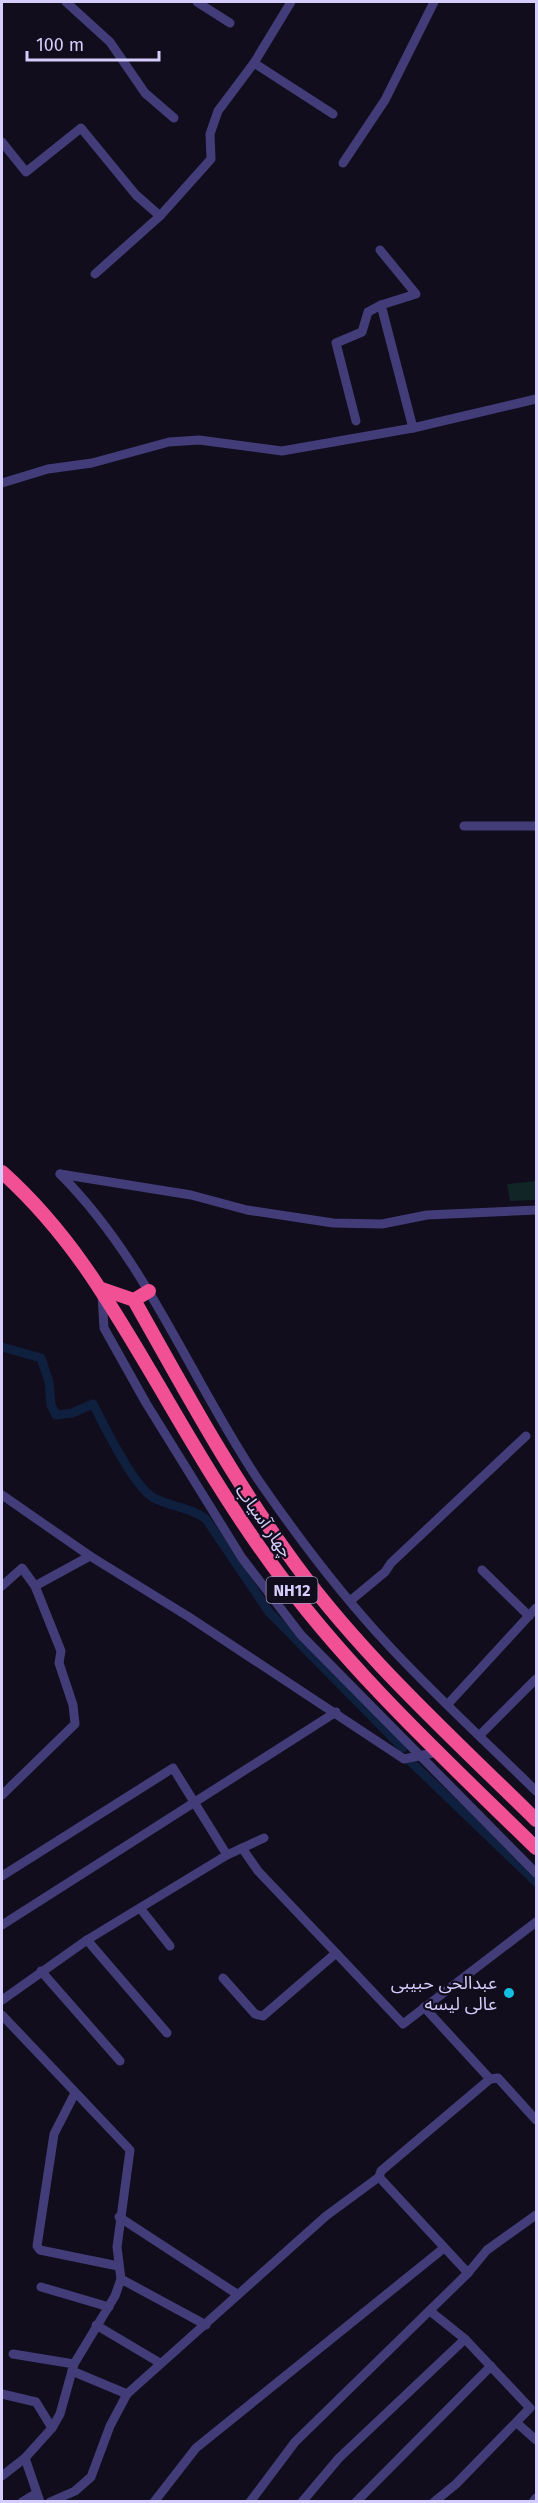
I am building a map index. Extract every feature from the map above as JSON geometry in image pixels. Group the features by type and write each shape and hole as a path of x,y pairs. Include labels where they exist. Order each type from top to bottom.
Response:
{"highway":[{"name":"چهار آسیاب","path":"2,1172 30,1197 69,1241 102,1290 212,1477 274,1568 321,1626 438,1752 537,1848"},
{"path":"102,1290 134,1300 149,1291"},
{"name":"چهار آسیاب","path":"134,1300 241,1486 286,1552 373,1659 537,1820"}],"street":[{"path":"66,2 110,42 145,93 174,118"},
{"path":"196,2 230,23"},
{"path":"95,274 160,216 211,159 210,134 218,111 254,63 291,2"},
{"path":"344,163 385,100 434,2"},
{"path":"254,63 333,114"},
{"path":"2,142 26,172 81,128 136,195 160,216"},
{"path":"356,421 336,344 362,332 368,312 381,305 416,294 380,250"},
{"path":"381,305 413,428"},
{"path":"2,483 48,469 92,463 169,442 200,440 282,451 413,428 537,399"},
{"path":"464,826 537,826"},
{"path":"537,1210 427,1215 382,1224 333,1223 247,1210 191,1195 60,1174 78,1192 128,1257 259,1480 327,1574 391,1648 537,1791"},
{"path":"102,1290 104,1328 152,1414 242,1558 302,1635 537,1873"},
{"path":"350,1600 385,1572 391,1563 526,1436"},
{"path":"2,1495 90,1556 336,1712 404,1759 438,1752"},
{"path":"35,1586 90,1556"},
{"path":"2,1586 22,1568 35,1586 61,1651 59,1664 74,1705 75,1724 2,1795"},
{"path":"482,1570 529,1616"},
{"path":"448,1704 537,1608"},
{"path":"480,1735 537,1679"},
{"path":"2,1925 193,1801 336,1712"},
{"path":"2,1876 173,1768 227,1855"},
{"path":"2,2000 87,1940 227,1855 264,1838"},
{"path":"242,1848 258,1870 403,2024 537,1922"},
{"path":"140,1908 170,1946"},
{"path":"87,1940 166,2033"},
{"path":"223,1978 255,2014 263,2016 336,1953"},
{"path":"41,1971 120,2061"},
{"path":"424,2007 490,2079"},
{"path":"2,2015 130,2150 119,2217 118,2266 121,2279 109,2307 96,2325 73,2368 60,2414 52,2428 25,2458 2,2476"},
{"path":"50,2502 75,2491 91,2477 110,2426 127,2394 326,2216 379,2177 381,2171 490,2079 498,2078 537,2120"},
{"path":"75,2093 54,2134 37,2246 40,2250 118,2266"},
{"path":"379,2177 468,2274"},
{"path":"250,2502 295,2442 468,2274 487,2250 537,2215"},
{"path":"119,2217 237,2294"},
{"path":"154,2502 196,2448 444,2248"},
{"path":"121,2279 206,2325"},
{"path":"41,2287 109,2307"},
{"path":"430,2311 465,2339 530,2408 456,2484 434,2502"},
{"path":"96,2325 160,2363"},
{"path":"302,2502 339,2458 465,2339"},
{"path":"13,2354 73,2368 127,2394"},
{"path":"356,2502 491,2366"},
{"path":"2,2394 36,2402 52,2428"},
{"path":"517,2422 537,2440"},
{"path":"22,2502 37,2498 25,2458"},
{"path":"533,2502 537,2498"}],"green space":[{"path":"536,1181 536,1200 510,1201 507,1184"}],"waterway":[{"path":"2,1347 41,1358 49,1382 51,1405 56,1415 72,1413 93,1404 120,1455 146,1491 160,1501 194,1512 206,1519 269,1612 403,1748"},
{"path":"411,1762 536,1882"}],"place":[{"name":"عبدالحی حبیبی عالی لیسه","path":"509,1993"}]}
